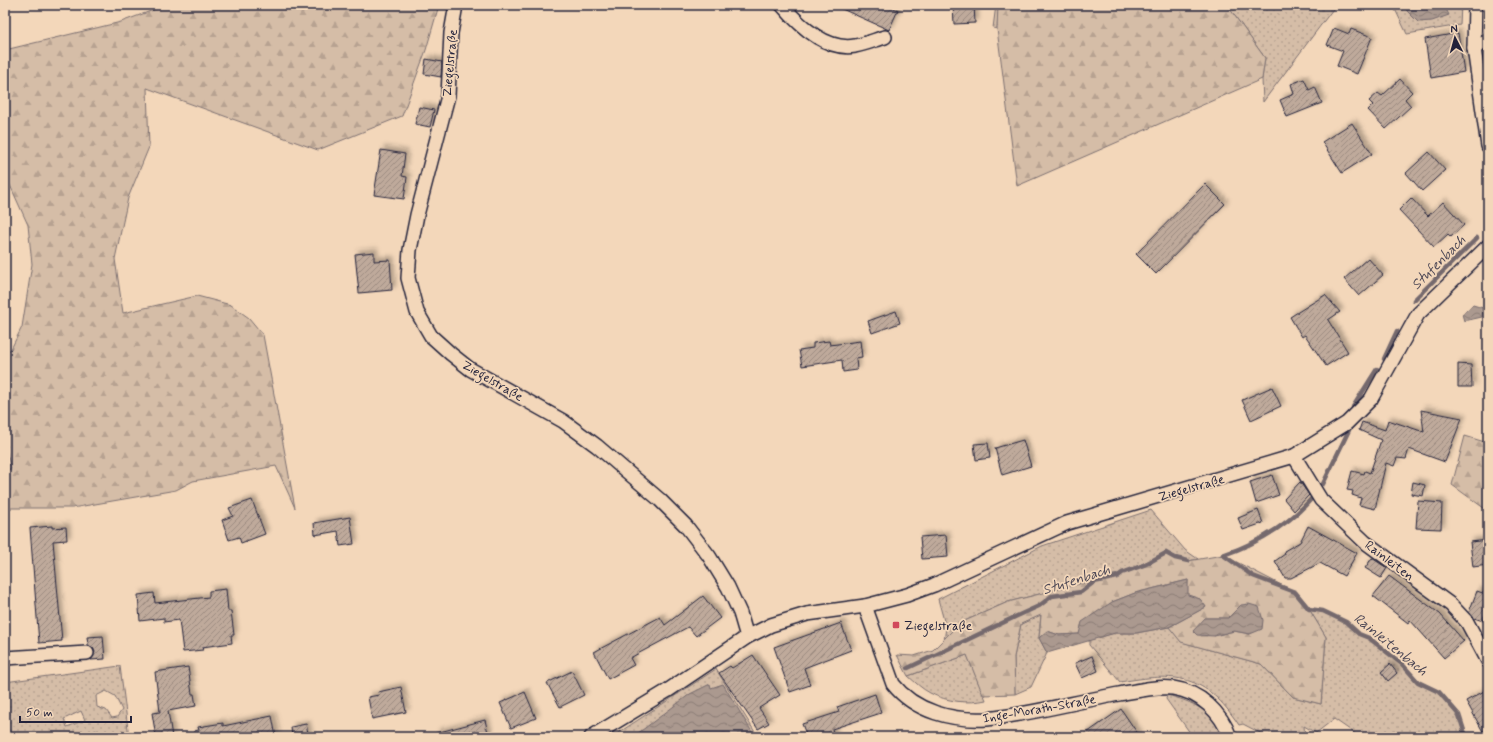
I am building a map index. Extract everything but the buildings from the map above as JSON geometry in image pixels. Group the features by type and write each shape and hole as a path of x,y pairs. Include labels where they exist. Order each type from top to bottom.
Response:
{"street":[{"name":"Ziegelstraße","path":"456,5 451,33 448,96 417,215 410,250 408,278 417,312 431,336 470,369 563,421 597,446 660,500 686,526 709,556 728,587 740,613 747,637"},
{"path":"782,5 792,17 831,44 853,46 885,37"},
{"path":"1475,5 1474,48 1488,146"},
{"path":"1474,48 1488,41"},
{"name":"Ziegelstraße","path":"591,737 667,691 747,637 771,625 807,614 865,606 907,595 934,585 1068,523 1294,456 1347,423 1372,399 1418,314 1488,246"},
{"name":"Rainleiten","path":"1294,456 1321,500 1365,542 1451,605 1466,622 1488,661"},
{"name":"Inge-Morath-Straße","path":"865,606 893,684 899,691 915,703 931,711 947,716 970,720 987,719 1140,690 1174,688 1188,692 1210,706 1221,717 1230,737"},
{"path":"5,658 87,653"}],"green space":[{"path":"167,5 439,5 426,50 402,116 318,150 147,88 149,147 128,198 115,259 123,313 197,296 231,305 249,318 263,335 295,508 276,466 193,481 176,490 72,508 11,508 5,513 5,469 11,469 5,446 5,353 11,349 22,327 32,264 28,225 5,174 5,50 121,22"},
{"path":"996,5 999,5 997,29 993,28"},
{"path":"998,5 1227,5 1265,58 1262,79 1017,186 997,29"},
{"path":"1227,5 1336,5 1263,102 1262,79 1265,58"},
{"path":"1393,5 1461,5 1460,25 1407,34"},
{"path":"1465,436 1488,443 1488,511 1452,485"},
{"path":"5,446 11,469 5,469"},
{"path":"1151,510 1185,550 1198,559 1188,561 1166,553 1122,573 1008,602 960,623 944,640 946,628 938,599 1042,546"},
{"path":"1166,553 1188,561 1223,555 1295,592 1309,609 1326,637 1321,704 1293,697 1261,664 1181,642 1169,627 1206,607 1200,599 1187,595 1188,580 1135,593 1112,602 1079,634 1059,635 1047,631 1039,638 1041,615 1021,624 1014,657 1015,694 983,695 967,655 908,676 897,655 914,656 933,650 960,623 1008,602 1122,573","holes":["1205,618 1228,618 1250,634 1234,631 1214,636"]},
{"path":"1309,609 1323,611 1346,622 1359,634 1369,638 1402,664 1418,682 1439,692 1459,715 1466,737 1360,737 1334,719 1316,733 1304,726 1305,737 1268,737 1243,724 1239,725 1214,695 1201,686 1188,681 1157,677 1120,682 1089,645 1089,640 1115,633 1136,633 1169,627 1182,642 1261,664 1293,697 1321,704 1326,637"},
{"path":"1041,614 1039,638 1047,653 1031,687 1015,694 1014,657 1021,624"},
{"path":"967,655 986,700 965,702 937,696 927,691 908,676"},
{"path":"120,666 129,737 106,737 95,730 91,737 5,737 5,682","holes":["106,691 115,696 122,710 117,717 112,718 106,710 97,707 96,696","81,711 85,720 67,727 64,719"]},
{"path":"716,669 758,737 612,737"},
{"path":"1167,695 1201,708 1213,720 1223,737 1193,737 1166,699"}],"water":[{"path":"1406,5 1444,5 1449,15 1432,21 1418,22 1407,11"},
{"path":"1473,305 1483,308 1482,317 1464,321 1462,314"},
{"path":"1188,580 1188,595 1200,599 1206,607 1169,627 1136,633 1115,633 1047,653 1039,638 1047,631 1059,635 1079,634 1082,622 1112,602 1135,593"},
{"path":"1249,604 1259,607 1263,620 1262,629 1250,634 1234,631 1214,636 1197,635 1193,631 1205,618 1228,618 1241,605"},
{"path":"710,684 711,688 723,684 755,737 633,737 690,694"}],"waterway":[{"name":"Stufenbach","path":"1414,300 1477,238"},
{"name":"Stufenbach","path":"1384,359 1397,331"},
{"name":"Stufenbach","path":"1353,407 1377,369"},
{"name":"Stufenbach","path":"1323,484 1349,430"},
{"name":"Stufenbach","path":"1223,555 1248,545 1283,525 1313,497"},
{"name":"Stufenbach","path":"908,668 1039,606 1052,596 1081,592 1094,582 1117,577 1122,573 1144,565 1166,553 1175,558 1188,561"},
{"name":"Rainleitenbach","path":"1223,555 1253,576 1295,592 1309,609 1323,611 1346,622 1359,634 1369,638 1402,664 1418,682 1439,692 1459,715 1466,737"}],"place":[{"name":"Ziegelstraße","path":"896,625"}]}
